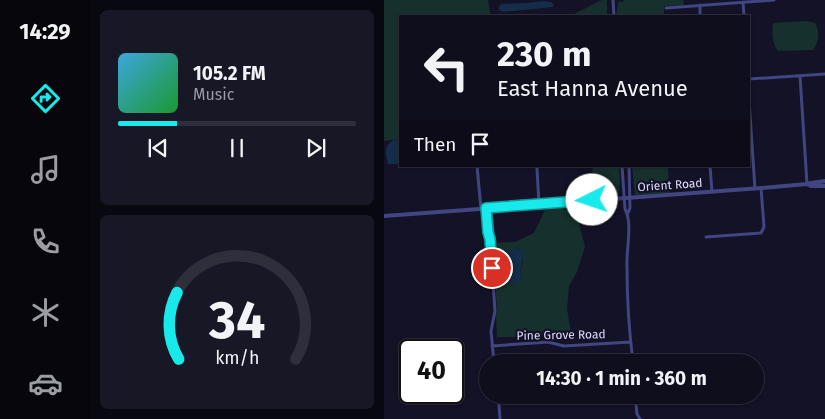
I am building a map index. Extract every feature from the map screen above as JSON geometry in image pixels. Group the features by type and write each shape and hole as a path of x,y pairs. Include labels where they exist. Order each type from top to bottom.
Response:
{"street":[{"path":"613,0 614,15"},
{"path":"666,8 774,0"},
{"path":"744,2 744,15"},
{"path":"700,5 700,15"},
{"path":"750,79 825,74"},
{"path":"800,76 807,184"},
{"path":"750,115 755,189"},
{"path":"477,167 490,239 495,311 491,331 493,354"},
{"path":"538,167 536,170 539,204"},
{"path":"622,167 625,209 628,214"},
{"path":"629,167 630,208 628,214 626,265 632,354"},
{"path":"710,167 712,192"},
{"name":"Orient Road","path":"384,215 755,189 825,181"},
{"name":"Orient Road","path":"807,184 811,186 825,186"},
{"path":"706,237 761,233 764,227 761,188"},
{"path":"490,239 493,232 491,208"},
{"name":"Pine Grove Road","path":"492,346 548,342 564,346 631,342"},
{"path":"636,404 637,414 640,419"},
{"path":"499,405 500,419"}],"green space":[{"path":"384,0 488,0 489,15 399,15 399,139 384,141"},
{"path":"602,0 607,0 607,15 575,15"},
{"path":"625,0 683,0 684,5 664,6 664,15 616,15 618,2"},
{"path":"807,21 815,23 818,29 818,40 813,50 778,51 773,38 773,23"},
{"path":"593,167 619,167 620,183 618,197 589,199"},
{"path":"632,167 668,167 669,193 635,195"},
{"path":"586,202 586,205 576,206 575,208 585,247 577,272 569,286 567,309 572,339 497,337 493,245 494,243 515,242 534,233 545,210","holes":["520,249 523,259 520,276 522,282 502,282 500,253"]}],"water":[{"path":"551,2 554,5 553,7 503,12 499,10 499,6 502,4"},
{"path":"395,139 399,140 399,164 388,164 386,149"},
{"path":"520,249 523,252 522,282 502,283 500,252"}],"route":[{"path":"492,268 486,208 592,200"}]}
